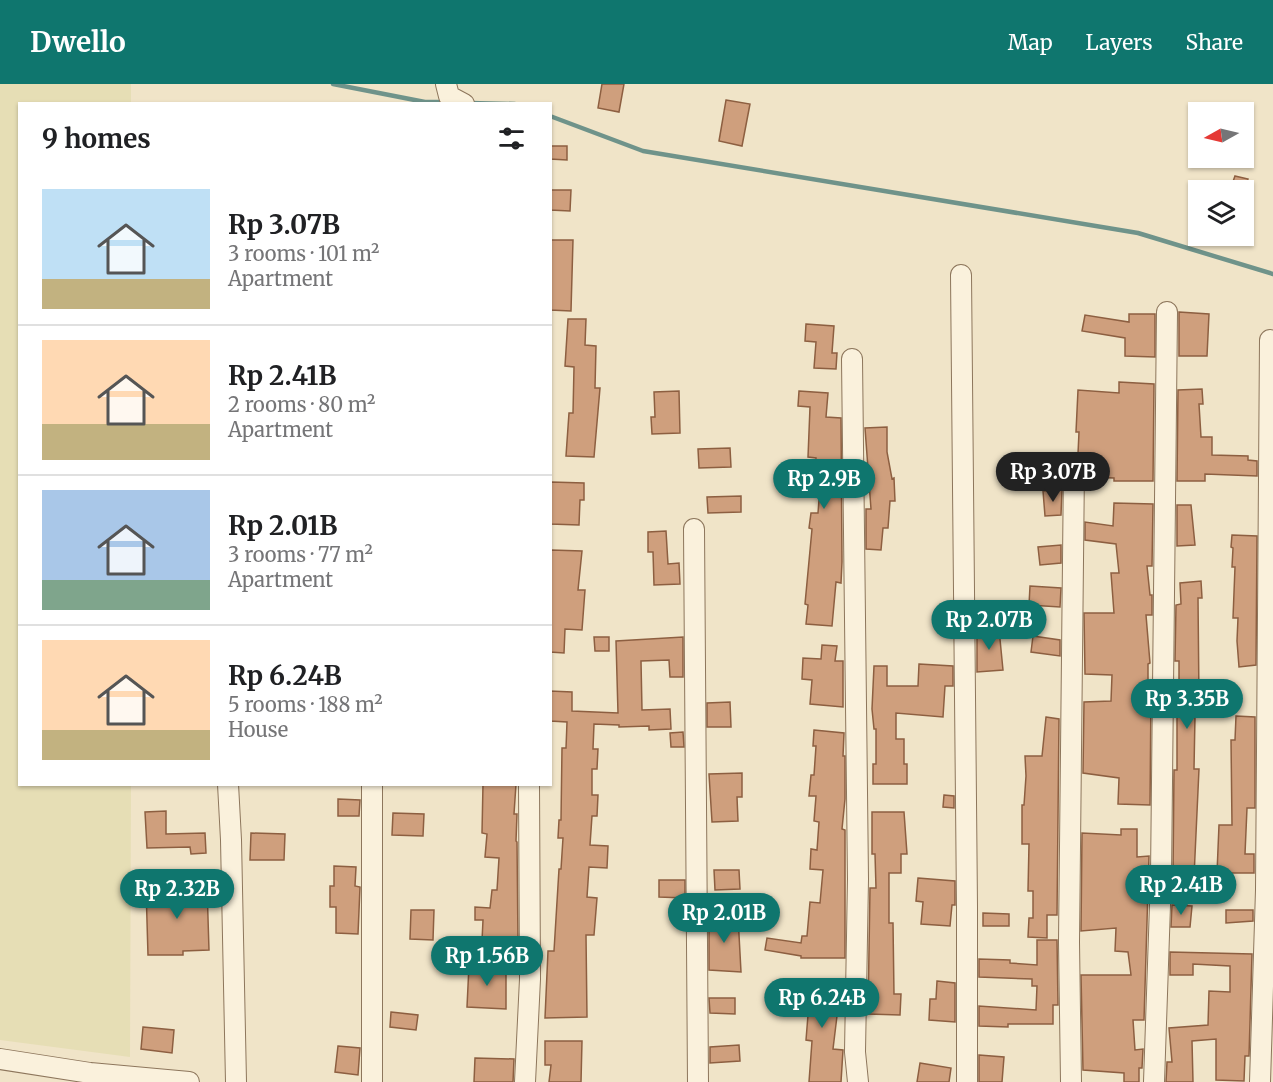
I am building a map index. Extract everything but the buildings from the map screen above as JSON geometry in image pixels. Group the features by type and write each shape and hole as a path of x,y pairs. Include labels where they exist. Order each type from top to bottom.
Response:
{"street":[{"path":"446,84 449,96 460,102"},
{"path":"962,275 967,1082"},
{"path":"1154,1082 1161,876 1167,312"},
{"path":"1260,1082 1266,890 1270,340"},
{"path":"852,359 858,879 855,1042 858,1082"},
{"path":"1071,1082 1069,942 1074,465"},
{"path":"694,529 698,1082"},
{"path":"228,786 236,1082"},
{"path":"372,786 372,1082"},
{"path":"525,1082 530,979 529,786"},
{"path":"0,1059 89,1077 189,1082"}],"shaded area":[{"path":"0,84 131,84 131,102 18,102 18,786 131,786 130,1057 0,1040"}],"waterway":[{"path":"333,84 425,102 447,102"},
{"path":"552,117 643,151 1138,233 1273,274"}]}
